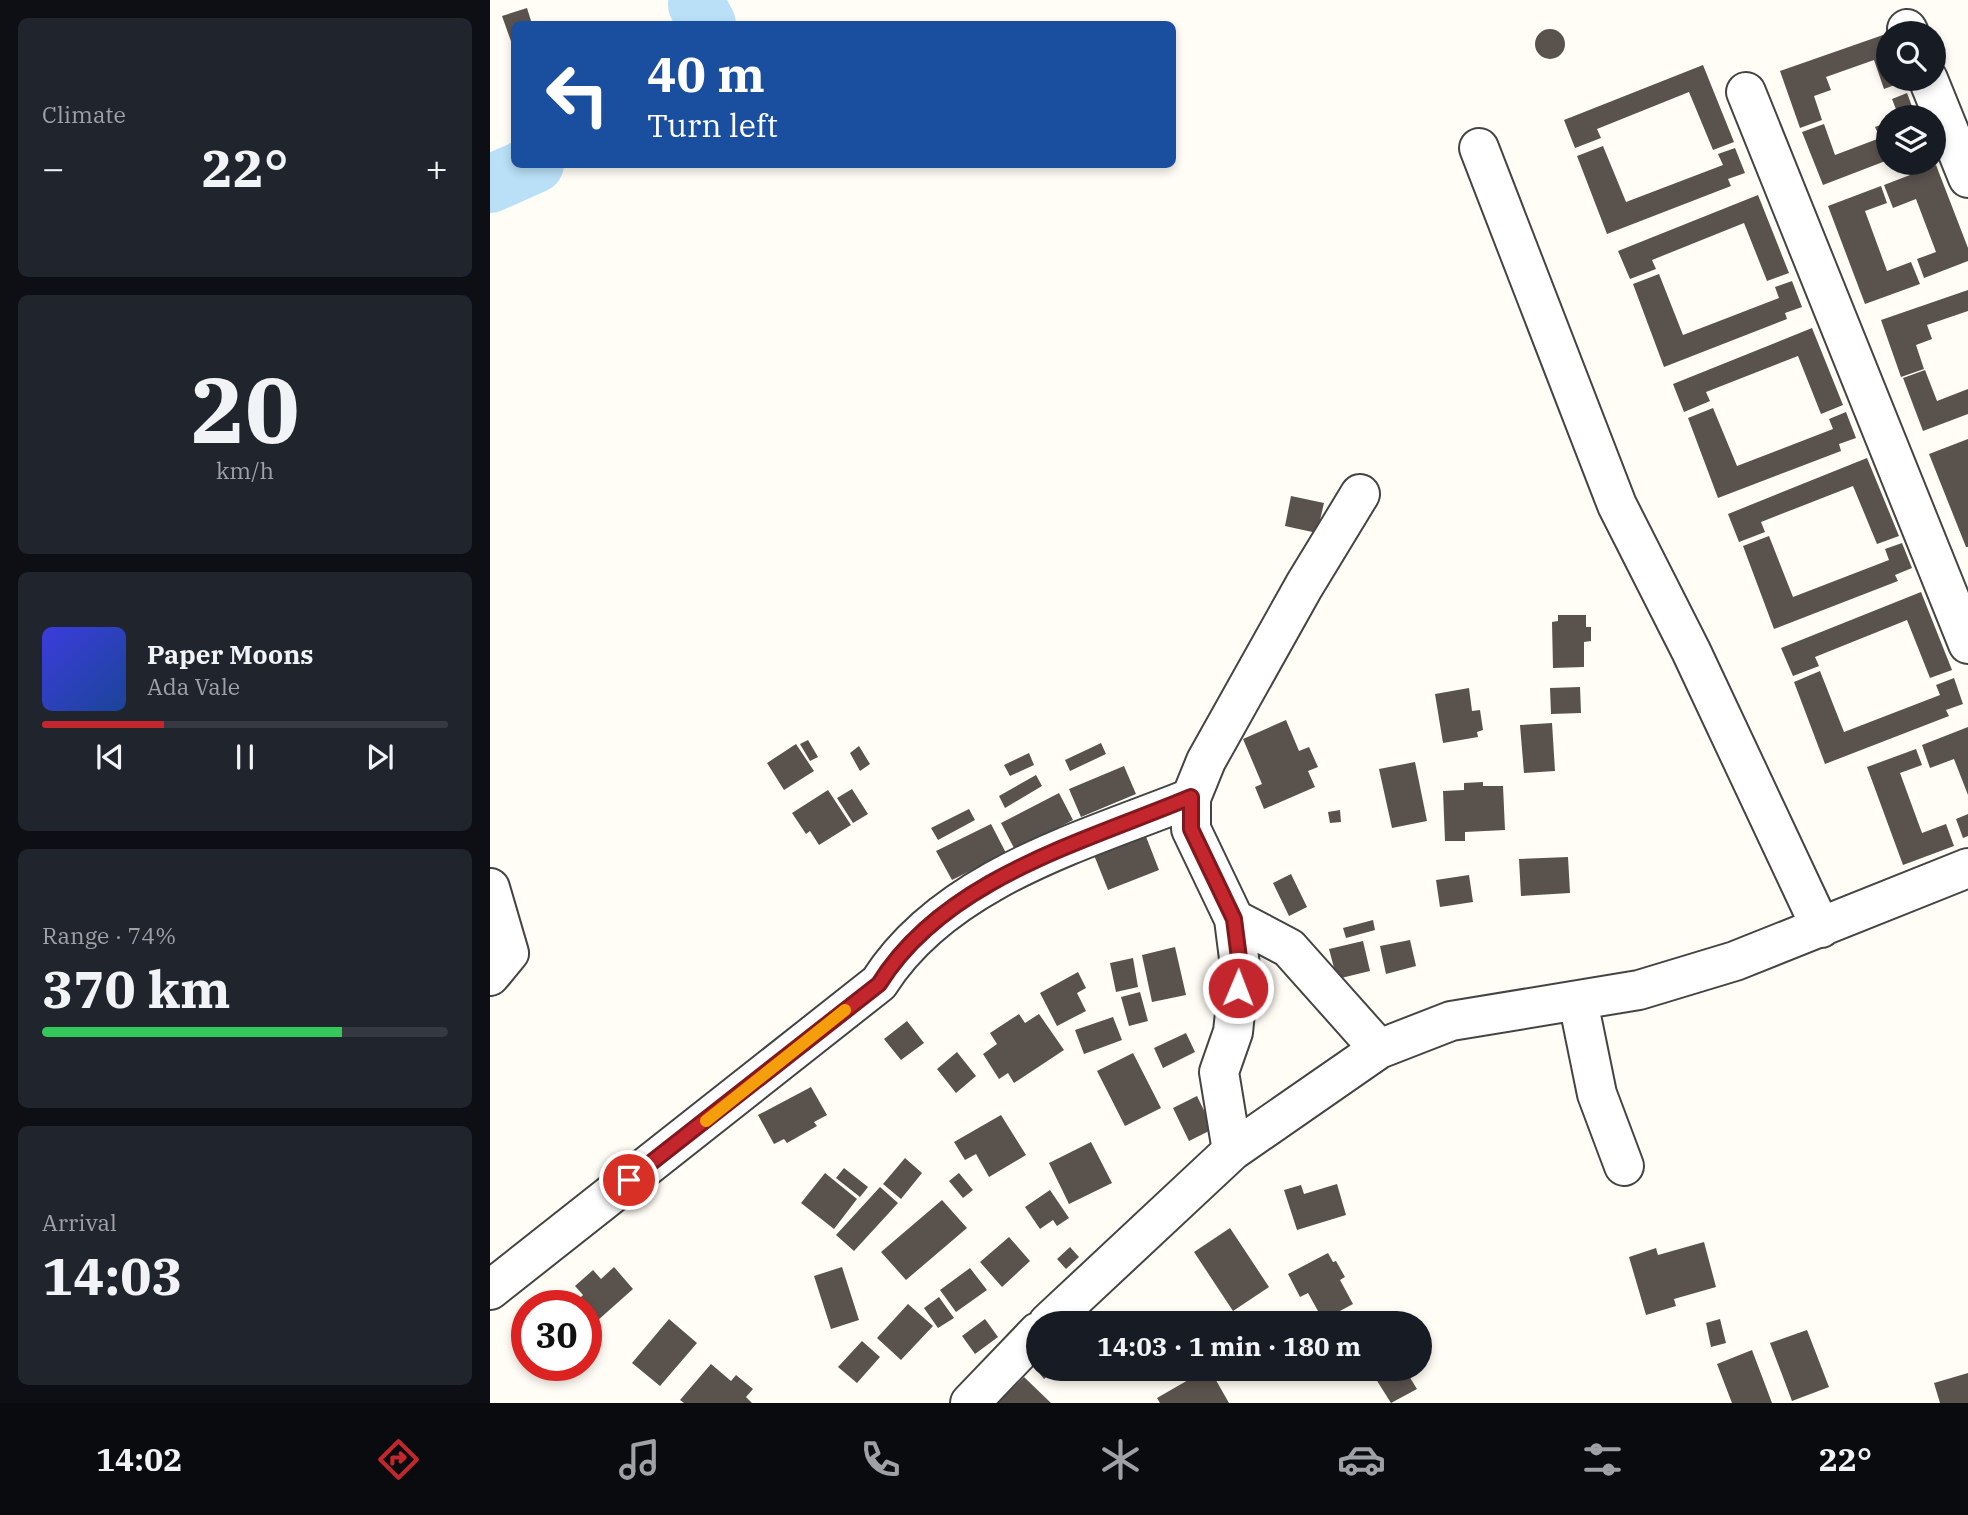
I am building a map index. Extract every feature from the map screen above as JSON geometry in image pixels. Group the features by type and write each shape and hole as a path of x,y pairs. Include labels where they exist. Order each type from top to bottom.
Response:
{"street":[{"path":"1932,91 1968,178"},
{"path":"1746,92 1968,644"},
{"path":"1479,148 1617,505 1691,652 1821,928"},
{"path":"1232,1152 1219,1072 1233,1032 1240,966 1234,919 1191,829 1191,797 1206,761 1304,586 1360,494"},
{"path":"490,1290 879,984 892,962 950,908 1009,871 1191,797"},
{"path":"1061,1311 1232,1152 1379,1049 1451,1021 1639,990 1735,961 1968,868"},
{"path":"490,888 509,953 490,976"},
{"path":"1234,919 1289,947 1379,1049"},
{"path":"1578,1001 1597,1094 1624,1166"},
{"path":"970,1403 1026,1345"}],"building":[{"path":"527,8 531,21 511,21 511,41 502,16"},
{"path":"1550,29 1556,30 1564,38 1564,50 1556,58 1550,59 1544,58 1536,50 1535,44 1536,38 1544,30"},
{"path":"1876,37 1876,66 1874,60 1826,77 1831,90 1814,96 1822,120 1800,128 1780,71"},
{"path":"1703,65 1734,142 1713,150 1689,92 1597,129 1601,138 1575,148 1564,120"},
{"path":"1907,93 1912,105 1894,105 1892,99"},
{"path":"1824,124 1835,155 1876,140 1876,165 1823,185 1802,132"},
{"path":"1603,146 1626,202 1723,165 1718,154 1735,148 1745,173 1728,179 1731,186 1607,234 1577,156"},
{"path":"1910,175 1940,175 1968,248 1968,261 1924,278 1917,259 1936,252 1916,199 1893,208 1884,185"},
{"path":"1881,186 1887,203 1865,211 1887,271 1911,262 1920,284 1865,304 1828,206"},
{"path":"1758,195 1789,273 1767,281 1744,223 1652,260 1656,269 1630,279 1618,251"},
{"path":"1659,274 1683,335 1779,298 1775,287 1792,281 1802,307 1785,313 1787,319 1664,367 1633,284"},
{"path":"1968,290 1968,311 1927,325 1932,339 1916,345 1924,369 1901,377 1881,320"},
{"path":"1812,328 1843,405 1821,414 1798,356 1706,392 1710,401 1684,412 1673,384"},
{"path":"1925,370 1937,401 1968,389 1968,414 1923,431 1903,378"},
{"path":"1713,408 1737,466 1833,429 1829,419 1846,412 1856,438 1839,444 1841,451 1718,498 1688,418"},
{"path":"1968,439 1968,547 1966,547 1929,454"},
{"path":"1867,458 1899,536 1877,544 1853,486 1761,522 1765,532 1739,542 1728,514"},
{"path":"1291,496 1324,503 1317,533 1285,526"},
{"path":"1769,536 1793,597 1889,560 1885,549 1902,543 1912,568 1895,575 1898,581 1774,629 1743,546"},
{"path":"1921,592 1952,670 1930,678 1907,620 1815,657 1819,666 1793,676 1781,648"},
{"path":"1558,615 1586,615 1586,627 1591,627 1591,641 1584,642 1584,667 1553,668 1552,622 1558,621"},
{"path":"1820,671 1844,732 1940,695 1936,685 1954,678 1963,704 1946,710 1949,716 1825,764 1794,682"},
{"path":"1580,687 1581,713 1551,714 1550,688"},
{"path":"1469,688 1472,711 1480,710 1483,730 1477,732 1478,737 1443,743 1435,694"},
{"path":"1286,720 1299,751 1309,747 1318,767 1308,771 1315,787 1264,809 1255,787 1262,784 1243,739"},
{"path":"1552,723 1555,771 1524,773 1520,725"},
{"path":"1968,727 1968,795 1954,759 1930,768 1922,745"},
{"path":"808,740 818,757 810,761 800,744"},
{"path":"1101,743 1106,754 1070,771 1065,760"},
{"path":"796,744 814,771 784,790 767,763"},
{"path":"859,746 870,764 860,771 850,753"},
{"path":"1916,749 1922,765 1900,773 1922,833 1946,824 1954,846 1903,865 1867,767"},
{"path":"1029,753 1034,765 1010,776 1004,765"},
{"path":"1415,762 1427,821 1392,828 1379,769"},
{"path":"1124,766 1136,794 1081,817 1069,789"},
{"path":"1036,775 1042,786 1005,808 999,796"},
{"path":"1483,782 1483,786 1503,786 1505,830 1465,832 1465,841 1445,841 1443,791 1464,790 1464,783"},
{"path":"852,789 868,814 853,823 837,798"},
{"path":"828,790 851,825 819,845 810,831 806,834 792,813"},
{"path":"1059,793 1073,820 1015,850 1001,823"},
{"path":"969,809 975,820 938,840 931,828"},
{"path":"1340,810 1341,822 1330,823 1328,812"},
{"path":"1968,814 1968,836 1963,838 1956,819"},
{"path":"991,824 1006,853 952,880 936,851"},
{"path":"1145,834 1159,870 1108,890 1094,855"},
{"path":"1568,857 1570,893 1521,896 1519,859"},
{"path":"1291,874 1307,907 1289,916 1273,883"},
{"path":"1469,875 1473,902 1440,907 1436,880"},
{"path":"1373,920 1375,930 1346,938 1343,928"},
{"path":"1410,940 1416,966 1386,974 1380,946"},
{"path":"1363,941 1370,971 1337,979 1329,949"},
{"path":"1175,947 1186,995 1152,1002 1142,955"},
{"path":"1133,958 1138,987 1116,992 1110,963"},
{"path":"1078,972 1086,988 1077,993 1086,1011 1057,1026 1040,993"},
{"path":"1140,992 1148,1021 1129,1026 1121,997"},
{"path":"1019,1014 1025,1023 1039,1014 1064,1050 1014,1083 1008,1073 999,1079 983,1054 997,1044 990,1033"},
{"path":"1113,1017 1122,1040 1084,1054 1075,1030"},
{"path":"907,1021 924,1043 901,1060 884,1039"},
{"path":"1186,1033 1195,1052 1163,1068 1154,1048"},
{"path":"957,1052 976,1076 956,1093 937,1069"},
{"path":"1133,1053 1161,1108 1125,1126 1097,1071"},
{"path":"811,1087 827,1115 814,1122 817,1126 787,1143 784,1139 774,1144 758,1115"},
{"path":"1197,1096 1213,1129 1189,1141 1173,1108"},
{"path":"1001,1115 1026,1155 989,1177 976,1154 965,1160 954,1142"},
{"path":"1091,1142 1112,1183 1069,1204 1049,1163"},
{"path":"905,1158 922,1173 901,1199 883,1184"},
{"path":"844,1168 868,1187 860,1197 836,1178"},
{"path":"825,1173 857,1199 834,1229 801,1203"},
{"path":"959,1173 973,1190 963,1198 949,1181"},
{"path":"1337,1184 1346,1215 1297,1230 1284,1190 1301,1185 1304,1194"},
{"path":"880,1187 898,1203 854,1251 836,1235"},
{"path":"1050,1190 1069,1218 1057,1226 1053,1220 1040,1229 1025,1207"},
{"path":"942,1200 967,1228 906,1280 881,1252"},
{"path":"1230,1228 1269,1287 1233,1311 1194,1252"},
{"path":"1009,1237 1030,1261 1002,1287 980,1262"},
{"path":"1704,1242 1716,1287 1674,1299 1676,1306 1646,1315 1629,1257 1656,1248 1658,1255"},
{"path":"1070,1247 1079,1257 1066,1269 1057,1259"},
{"path":"1328,1253 1345,1277 1340,1280 1353,1304 1340,1311 1318,1311 1308,1293 1300,1297 1288,1274"},
{"path":"614,1267 633,1289 602,1317 602,1290 579,1290 575,1286 593,1270 601,1279"},
{"path":"842,1267 859,1320 831,1329 814,1276"},
{"path":"970,1268 987,1290 956,1312 940,1290"},
{"path":"939,1297 954,1318 938,1328 924,1308"},
{"path":"908,1304 933,1326 901,1360 877,1338"},
{"path":"669,1319 697,1343 660,1386 632,1363"},
{"path":"985,1319 998,1337 975,1354 962,1336"},
{"path":"1720,1319 1726,1343 1711,1347 1706,1323"},
{"path":"1807,1330 1829,1387 1792,1401 1770,1343"},
{"path":"862,1341 880,1357 857,1383 838,1367"},
{"path":"1752,1350 1772,1403 1732,1403 1717,1364"},
{"path":"711,1364 731,1381 736,1375 753,1389 746,1397 752,1403 684,1403 680,1400"},
{"path":"1968,1373 1968,1403 1940,1403 1934,1383"},
{"path":"1024,1377 1051,1403 998,1403"},
{"path":"1186,1381 1216,1381 1229,1403 1160,1403 1157,1398"},
{"path":"1377,1381 1412,1381 1417,1389 1391,1403"}],"waterway":[{"path":"698,0 697,5 705,21"},
{"path":"490,184 526,168"}],"slow traffic":[{"path":"706,1121 845,1010"}],"route":[{"path":"629,1180 879,984 892,962 950,908 1009,871 1191,797 1191,829 1234,919 1240,966 1238,988"}]}
